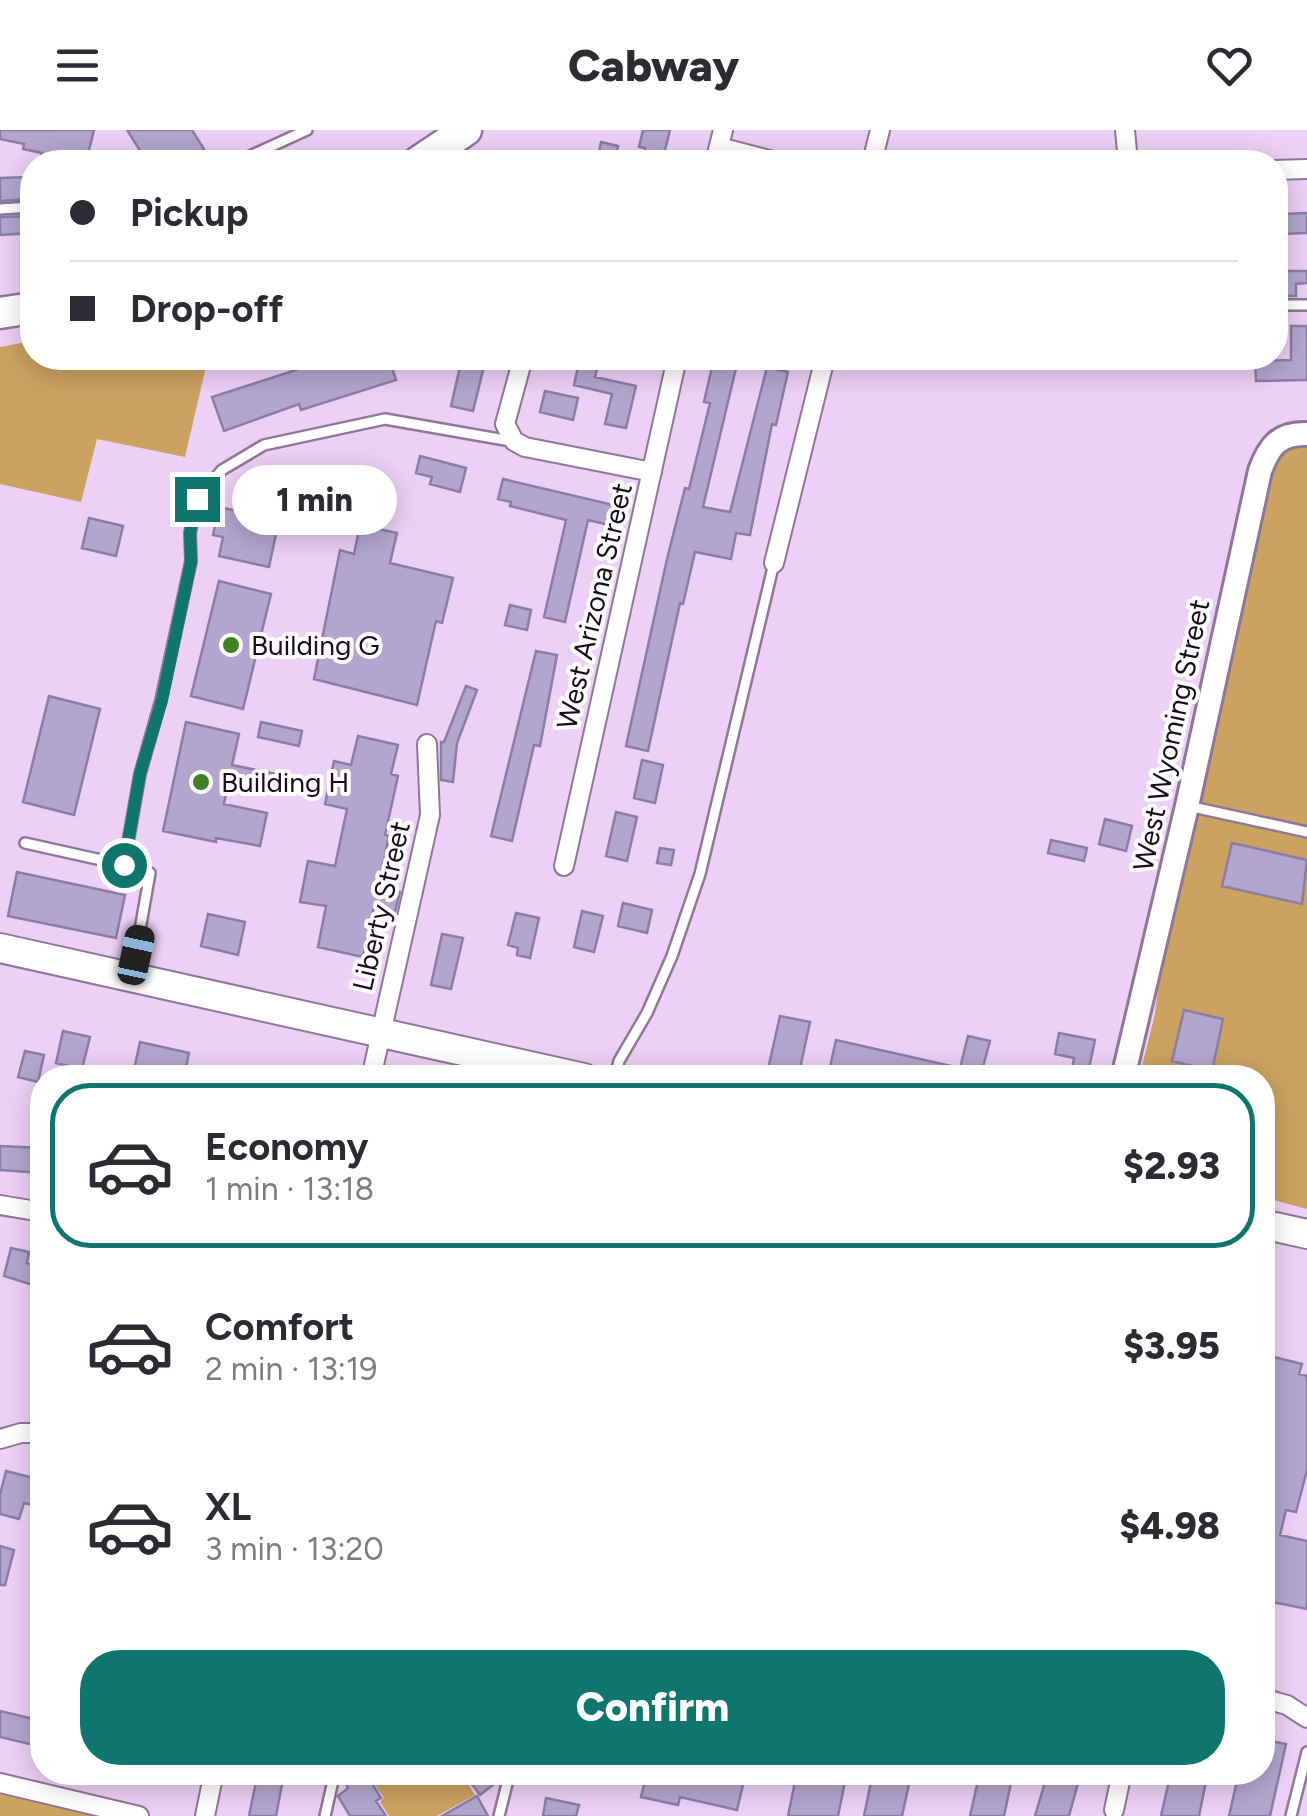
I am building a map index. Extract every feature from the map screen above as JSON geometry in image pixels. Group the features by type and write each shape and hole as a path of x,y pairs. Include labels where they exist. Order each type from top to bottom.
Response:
{"main road":[{"path":"436,150 466,130"},
{"path":"0,948 524,1065"},
{"path":"1275,1227 1307,1234"}],"street":[{"path":"521,370 506,424 514,442 652,472"},
{"name":"West Arizona Street","path":"564,866 674,370"},
{"path":"774,563 822,370"},
{"name":"West Wyoming Street","path":"1126,1065 1188,806 1260,471 1275,442 1287,434 1307,434"},
{"name":"Liberty Street","path":"373,1065 430,815 427,744"},
{"path":"0,1205 30,1210"},
{"path":"0,1439 30,1433"},
{"path":"1275,1702 1307,1718"},
{"path":"0,1783 138,1816"},
{"path":"205,1816 211,1785"},
{"path":"1114,1810 1119,1785"}],"lane":[{"path":"263,150 307,130"},
{"path":"124,865 140,774 162,700 191,562 190,533 197,499 222,470 264,445 385,418 514,442"},
{"path":"618,1065 647,1014 672,956 700,874 774,563"},
{"path":"1188,806 1307,832"},
{"path":"24,843 150,873 132,978"},
{"path":"1291,1816 1307,1752"},
{"path":"325,1816 332,1785"},
{"path":"499,1816 507,1785"}],"shaded area":[{"path":"20,343 20,370 205,370 185,457 97,439 81,502 0,484 0,347"},
{"path":"1307,444 1307,1209 1275,1200 1275,1065 1142,1065 1155,1014 1164,936 1268,469 1281,445"},
{"path":"375,1785 469,1785 475,1795 437,1816 389,1816 380,1802 384,1798"},
{"path":"0,1794 96,1816 0,1816"}],"building":[{"path":"0,130 94,130 89,150 28,150 23,149 24,144 0,139"},
{"path":"127,130 192,130 204,149 202,150 140,150"},
{"path":"643,130 670,130 665,150 639,147"},
{"path":"601,142 618,146 617,150 599,150"},
{"path":"20,177 20,200 0,201 0,178"},
{"path":"1307,213 1307,233 1288,234 1288,214"},
{"path":"20,216 20,234 0,235 0,217"},
{"path":"1288,271 1307,271 1307,283 1296,284 1296,296 1288,296"},
{"path":"1291,326 1307,326 1307,380 1256,381 1255,370 1288,370"},
{"path":"296,370 393,370 396,380 301,410 299,404 224,431 212,397"},
{"path":"459,370 483,370 473,411 451,406"},
{"path":"577,370 597,370 595,377 636,386 626,428 605,424 612,394 574,385"},
{"path":"711,370 736,370 703,507 730,512 766,370 788,372 776,425 772,424 750,535 736,533 731,559 695,552 648,751 626,746 667,559 710,403 704,402"},
{"path":"545,391 578,398 573,420 540,412"},
{"path":"420,456 466,468 460,492 430,484 432,477 416,473"},
{"path":"503,479 613,505 609,525 588,520 565,622 544,617 566,520 510,506 511,502 498,499"},
{"path":"219,507 279,520 269,567 219,556 223,537 213,535"},
{"path":"89,518 123,526 116,556 82,548"},
{"path":"360,525 397,533 390,563 453,578 442,623 436,621 417,705 314,679 340,550 354,554"},
{"name":"Building G","path":"219,581 271,594 243,709 191,696"},
{"path":"510,605 531,610 527,630 505,625"},
{"path":"536,651 557,655 540,746 534,745 512,841 491,836"},
{"path":"466,686 477,690 457,743 453,782 441,780 441,742"},
{"path":"49,696 100,709 74,815 23,802"},
{"name":"Building H","path":"186,722 239,734 232,765 291,777 288,791 229,779 224,804 267,813 260,846 163,831"},
{"path":"261,722 302,731 299,746 258,737"},
{"path":"358,736 398,745 391,774 398,776 378,888 400,892 395,912 374,907 363,957 318,947 326,906 300,902 308,861 335,866 347,809 325,804 334,761 351,765"},
{"path":"642,760 663,765 655,803 634,798"},
{"path":"616,812 637,817 627,861 606,856"},
{"path":"1105,819 1132,826 1126,851 1099,844"},
{"path":"1051,840 1087,848 1084,861 1048,853"},
{"path":"1232,843 1307,860 1302,904 1222,886"},
{"path":"660,848 674,850 671,865 657,863"},
{"path":"17,872 125,895 116,938 8,916"},
{"path":"623,903 652,910 647,933 618,926"},
{"path":"582,911 603,916 594,952 574,947"},
{"path":"516,913 539,918 530,958 517,955 518,948 508,945"},
{"path":"208,914 245,922 238,955 201,946"},
{"path":"442,934 463,938 451,989 431,985"},
{"path":"1184,1010 1223,1019 1213,1065 1172,1061"},
{"path":"780,1016 810,1022 801,1065 769,1065"},
{"path":"63,1031 90,1037 83,1065 56,1063"},
{"path":"1059,1033 1095,1040 1090,1065 1073,1065 1074,1058 1055,1054"},
{"path":"968,1036 990,1041 984,1065 961,1065"},
{"path":"836,1040 947,1065 830,1065"},
{"path":"140,1042 189,1053 186,1065 135,1065"},
{"path":"25,1051 44,1055 42,1065 30,1065 30,1080 18,1077"},
{"path":"0,1146 30,1147 30,1172 0,1170"},
{"path":"11,1248 29,1252 30,1284 4,1276"},
{"path":"1275,1357 1302,1364 1299,1374 1307,1376 1307,1470 1296,1512 1286,1510 1280,1535 1307,1541 1307,1609 1275,1603"},
{"path":"6,1471 30,1477 30,1504 24,1503 19,1519 0,1514"},
{"path":"0,1546 14,1550 5,1585 0,1585"},
{"path":"0,1711 30,1718 30,1744 0,1737"},
{"path":"1275,1742 1286,1744 1270,1816 1229,1816 1236,1785 1275,1785"},
{"path":"255,1785 282,1785 276,1816 249,1816"},
{"path":"346,1785 373,1785 381,1798 376,1801 386,1816 350,1816 338,1796 348,1788"},
{"path":"473,1785 493,1785 480,1795"},
{"path":"644,1785 743,1785 737,1810 680,1797 678,1805 641,1797"},
{"path":"794,1785 844,1785 838,1816 788,1816"},
{"path":"870,1785 909,1785 902,1816 864,1816"},
{"path":"977,1785 1011,1785 1004,1816 970,1816"},
{"path":"1044,1785 1077,1785 1069,1816 1035,1816"},
{"path":"1168,1785 1205,1785 1199,1816 1161,1816"},
{"path":"477,1796 488,1816 442,1816"},
{"path":"546,1798 579,1805 576,1816 543,1816"}],"place":[{"name":"Building G","path":"231,645"},
{"name":"Building H","path":"201,782"}],"route":[{"path":"124,865 140,774 162,700 191,562 190,533 197,499"}]}
